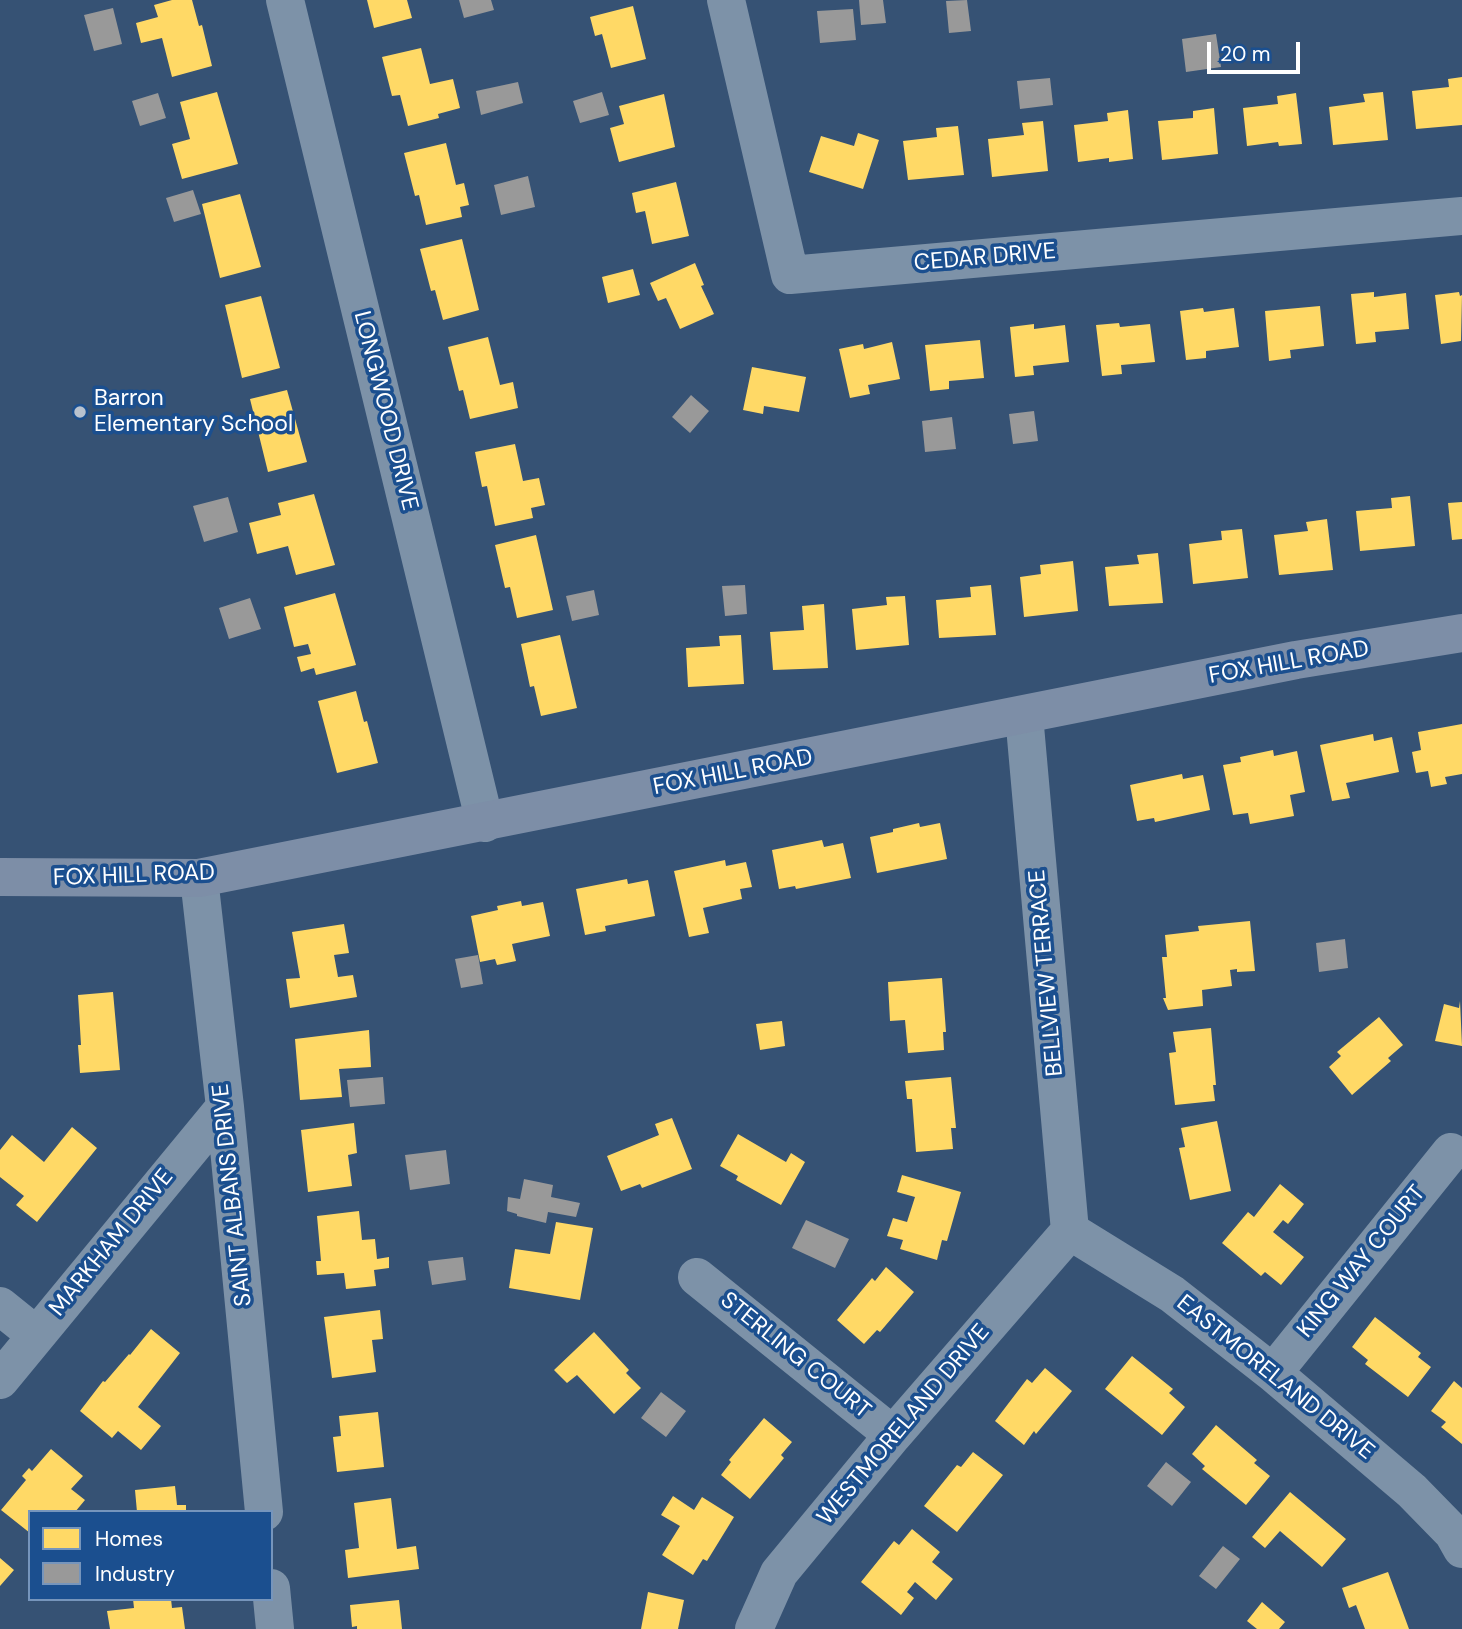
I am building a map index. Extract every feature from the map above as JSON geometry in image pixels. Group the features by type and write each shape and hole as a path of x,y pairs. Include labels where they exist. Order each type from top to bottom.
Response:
{"main road":[{"name":"FOX HILL ROAD","path":"0,877 199,878 1296,660 1462,633"}],"street":[{"name":"LONGWOOD DRIVE","path":"285,0 485,823"},
{"name":"CEDAR DRIVE","path":"726,0 790,275 1462,216"},
{"name":"BELLVIEW TERRACE","path":"1024,715 1070,1231"},
{"name":"SAINT ALBANS DRIVE","path":"199,878 225,1107 264,1510"},
{"name":"MARKHAM DRIVE","path":"0,1380 225,1107"},
{"name":"KING WAY COURT","path":"1272,1373 1451,1152"},
{"name":"EASTMORELAND DRIVE","path":"1070,1231 1172,1294 1272,1373 1412,1491 1453,1532 1462,1549"},
{"name":"WESTMORELAND DRIVE","path":"754,1629 779,1573 893,1435 1070,1231"},
{"name":"STERLING COURT","path":"697,1277 893,1435"},
{"path":"0,1306 36,1335"},
{"path":"272,1601 275,1629"}],"building: Homes":[{"path":"172,0 192,0 199,26 202,25 212,66 172,77 162,38 141,43 136,23 158,17 154,5"},
{"path":"367,0 407,0 412,18 374,28"},
{"path":"633,6 646,59 611,68 602,34 595,36 590,17"},
{"path":"421,48 430,84 453,79 460,108 438,114 439,118 408,126 400,95 392,96 382,57"},
{"path":"1462,77 1462,125 1416,129 1412,91 1449,87 1448,79"},
{"path":"217,92 238,164 182,179 172,144 190,139 180,102"},
{"path":"1383,92 1388,140 1333,145 1329,107 1365,102 1363,94"},
{"path":"1296,93 1302,144 1279,146 1278,142 1247,146 1243,108 1278,104 1277,96"},
{"path":"664,94 675,147 619,162 610,128 624,124 619,106"},
{"path":"1214,108 1218,154 1162,160 1158,121 1193,118 1193,111"},
{"path":"1128,110 1133,159 1109,162 1109,158 1078,162 1074,125 1108,121 1107,113"},
{"path":"1043,121 1048,171 992,177 988,139 1024,135 1022,123"},
{"path":"958,126 964,175 908,180 903,141 937,137 936,128"},
{"path":"858,133 879,140 863,189 809,172 821,136 854,146"},
{"path":"446,143 456,185 464,183 469,205 460,207 462,217 426,225 404,153"},
{"path":"676,182 689,236 652,244 645,211 636,213 632,193"},
{"path":"240,194 261,267 220,278 202,204"},
{"path":"462,239 479,310 443,320 435,290 431,291 420,249"},
{"path":"695,263 704,285 701,286 714,314 680,329 666,298 658,301 650,283"},
{"path":"633,269 640,295 608,303 602,277"},
{"path":"1374,292 1374,297 1406,293 1409,329 1375,332 1376,342 1356,344 1351,294"},
{"path":"1459,292 1460,296 1462,295 1461,341 1441,344 1435,295"},
{"path":"261,296 280,368 242,378 225,305"},
{"path":"1320,306 1324,346 1290,350 1291,358 1269,361 1265,311"},
{"path":"1203,308 1204,312 1234,308 1239,347 1206,351 1206,358 1186,360 1180,311"},
{"path":"1119,323 1120,327 1150,324 1155,362 1121,365 1122,374 1102,376 1096,325"},
{"path":"1034,324 1034,329 1065,325 1069,362 1033,366 1034,375 1015,377 1010,327"},
{"path":"488,337 500,385 513,382 518,408 470,419 463,390 459,391 448,347"},
{"path":"980,340 984,378 949,381 949,389 930,391 925,345"},
{"path":"892,342 900,379 868,385 870,394 850,398 839,349 863,344 864,349"},
{"path":"752,367 806,377 799,412 764,406 763,414 743,410"},
{"path":"287,390 307,462 268,472 250,399"},
{"path":"515,444 523,481 539,478 545,505 531,508 533,518 495,526 487,486 482,487 475,452"},
{"path":"314,494 335,565 296,575 288,546 257,554 249,523 281,515 278,503"},
{"path":"1410,496 1415,546 1360,551 1356,511 1392,508 1391,498"},
{"path":"1462,502 1462,539 1452,540 1448,503"},
{"path":"1327,519 1333,570 1279,575 1274,535 1308,531 1306,522"},
{"path":"1242,529 1248,578 1193,584 1189,544 1222,540 1221,531"},
{"path":"536,535 553,610 517,618 510,587 505,588 495,545"},
{"path":"1158,553 1163,603 1109,606 1105,567 1139,564 1137,555"},
{"path":"1073,561 1078,611 1024,617 1020,577 1041,574 1040,565"},
{"path":"991,585 996,635 939,638 936,600 971,597 970,587"},
{"path":"335,593 356,665 316,675 314,668 301,672 297,657 311,654 308,644 294,647 284,607"},
{"path":"905,596 909,645 856,650 852,609 887,605 886,597"},
{"path":"824,604 828,668 773,670 770,632 804,630 802,606"},
{"path":"560,635 577,708 541,716 534,686 530,687 521,644"},
{"path":"741,635 744,684 688,687 686,648 720,646 719,636"},
{"path":"356,691 378,763 337,773 318,701"},
{"path":"1462,724 1462,774 1445,777 1447,784 1431,787 1428,771 1416,773 1412,752 1421,750 1418,732"},
{"path":"1373,734 1374,741 1392,737 1399,772 1346,783 1350,798 1332,801 1320,745"},
{"path":"1273,750 1274,756 1297,751 1305,792 1290,795 1294,816 1250,824 1248,813 1233,815 1223,765 1241,762 1240,757"},
{"path":"1182,774 1183,779 1203,775 1210,810 1155,822 1154,818 1137,821 1130,785"},
{"path":"919,823 920,827 940,823 947,859 877,873 870,837"},
{"path":"822,840 824,847 843,843 851,878 796,889 795,886 779,889 772,850"},
{"path":"725,860 726,866 746,862 752,887 740,889 742,899 703,908 709,933 689,937 674,871"},
{"path":"627,879 628,884 648,880 655,916 605,926 606,931 585,935 576,889"},
{"path":"521,901 522,906 543,902 550,936 512,944 516,961 497,965 495,959 480,962 471,916 498,910 497,906"},
{"path":"1250,921 1255,971 1230,970 1232,986 1202,990 1203,1006 1168,1010 1163,998 1166,998 1162,957 1167,957 1165,935 1199,931 1198,926"},
{"path":"344,924 349,953 334,955 338,977 353,975 357,997 290,1008 286,979 300,978 292,932"},
{"path":"942,978 946,1032 943,1032 944,1050 908,1053 905,1020 890,1021 888,982"},
{"path":"113,992 120,1070 80,1073 78,995"},
{"path":"1460,1001 1462,1046 1435,1041 1444,1004 1459,1008"},
{"path":"1379,1017 1403,1045 1388,1058 1391,1061 1352,1095 1329,1067 1341,1056 1337,1052"},
{"path":"782,1021 785,1046 760,1050 756,1024"},
{"path":"1211,1028 1215,1101 1175,1105 1169,1053 1176,1052 1173,1032"},
{"path":"369,1030 371,1067 339,1069 342,1097 300,1100 295,1039"},
{"path":"951,1077 956,1128 951,1128 953,1149 916,1152 912,1099 907,1099 905,1081"},
{"path":"672,1118 692,1169 642,1188 640,1184 621,1191 607,1156 659,1135 655,1124"},
{"path":"1217,1121 1231,1191 1190,1200 1179,1148 1185,1147 1181,1128"},
{"path":"354,1123 357,1153 348,1155 352,1186 308,1192 301,1130"},
{"path":"72,1127 97,1148 37,1222 16,1205 24,1196 0,1177 0,1150 12,1135 44,1162"},
{"path":"738,1134 786,1162 791,1153 805,1162 781,1205 736,1180 738,1176 720,1166"},
{"path":"902,1175 961,1192 947,1241 942,1240 937,1260 900,1249 903,1240 887,1236 893,1218 907,1222 915,1197 897,1192"},
{"path":"1280,1184 1304,1204 1288,1224 1283,1220 1273,1232 1304,1257 1281,1285 1265,1272 1261,1276 1222,1243 1248,1212 1254,1217"},
{"path":"359,1211 362,1240 375,1239 377,1259 389,1257 389,1268 374,1270 376,1286 346,1289 344,1273 317,1275 316,1261 321,1261 317,1216"},
{"path":"556,1222 593,1228 580,1300 509,1288 515,1249 550,1254"},
{"path":"886,1267 914,1292 880,1332 877,1330 864,1344 837,1320 872,1278 875,1281"},
{"path":"380,1310 383,1339 372,1340 376,1372 332,1378 324,1317"},
{"path":"1375,1317 1421,1353 1418,1357 1431,1367 1408,1397 1365,1364 1368,1360 1352,1347"},
{"path":"151,1329 180,1353 138,1407 161,1426 141,1450 118,1431 112,1438 80,1411 103,1381 105,1382 130,1355"},
{"path":"594,1332 629,1370 626,1373 641,1388 614,1414 577,1375 567,1383 554,1370"},
{"path":"1132,1356 1173,1389 1169,1393 1185,1407 1162,1435 1105,1389"},
{"path":"1045,1368 1072,1391 1024,1445 995,1421 1027,1379 1032,1383"},
{"path":"1454,1381 1462,1388 1462,1444 1441,1427 1446,1422 1431,1411"},
{"path":"378,1412 384,1467 337,1472 333,1437 341,1436 339,1416"},
{"path":"764,1418 792,1442 781,1455 784,1458 750,1499 721,1475 731,1462 729,1460"},
{"path":"1216,1425 1257,1460 1254,1463 1270,1476 1246,1505 1202,1469 1205,1466 1192,1454"},
{"path":"51,1449 83,1476 71,1489 85,1500 77,1510 28,1510 28,1531 1,1510 26,1480 22,1476 29,1468 32,1471"},
{"path":"973,1452 1003,1475 957,1532 924,1506 957,1465 961,1467"},
{"path":"175,1486 177,1505 186,1505 186,1510 137,1510 135,1490"},
{"path":"1290,1492 1346,1539 1322,1567 1280,1531 1265,1548 1252,1537"},
{"path":"673,1496 694,1510 702,1497 734,1517 707,1561 703,1559 693,1575 662,1555 680,1526 661,1515"},
{"path":"391,1498 397,1549 416,1546 419,1569 348,1578 345,1550 359,1548 354,1503"},
{"path":"912,1529 940,1552 932,1562 953,1579 936,1600 915,1582 907,1592 914,1598 901,1615 861,1582 894,1541 899,1545"},
{"path":"0,1558 14,1570 0,1586"},
{"path":"1388,1572 1409,1629 1365,1629 1356,1605 1349,1608 1342,1588"},
{"path":"648,1592 684,1600 678,1629 641,1629"},
{"path":"399,1600 402,1629 352,1627 350,1605"},
{"path":"133,1601 171,1601 172,1608 182,1607 185,1629 110,1629 107,1611 134,1608"},
{"path":"1262,1602 1285,1622 1279,1629 1257,1629 1247,1621"}],"building: Industry":[{"path":"459,0 491,0 494,10 464,18"},
{"path":"859,0 883,0 886,23 861,25"},
{"path":"967,0 971,31 949,33 946,1"},
{"path":"113,8 122,44 94,51 84,15"},
{"path":"853,9 856,40 820,43 817,11"},
{"path":"1216,34 1221,67 1186,72 1182,39"},
{"path":"1050,78 1053,105 1020,109 1017,81"},
{"path":"518,82 523,103 481,115 476,91"},
{"path":"602,92 609,115 580,123 573,101"},
{"path":"158,93 166,118 140,126 132,101"},
{"path":"528,176 535,207 501,215 494,185"},
{"path":"193,190 201,214 174,222 166,198"},
{"path":"691,395 709,411 690,433 672,417"},
{"path":"1034,411 1038,441 1013,444 1009,414"},
{"path":"952,417 956,449 925,452 922,421"},
{"path":"228,497 238,532 204,542 193,506"},
{"path":"745,585 747,614 725,616 722,586"},
{"path":"594,590 599,615 572,621 566,596"},
{"path":"250,598 261,629 229,639 219,608"},
{"path":"1345,939 1348,968 1319,972 1316,943"},
{"path":"478,955 483,984 461,988 455,959"},
{"path":"383,1077 385,1104 350,1107 347,1080"},
{"path":"446,1150 450,1184 410,1190 405,1155"},
{"path":"524,1179 553,1185 551,1197 580,1203 576,1217 548,1212 546,1223 507,1211 508,1197 520,1199"},
{"path":"806,1220 849,1239 835,1268 792,1248"},
{"path":"463,1257 466,1280 432,1285 428,1261"},
{"path":"661,1392 686,1411 666,1437 641,1418"},
{"path":"1166,1462 1191,1482 1172,1506 1147,1486"},
{"path":"1223,1546 1240,1559 1216,1589 1199,1576"}],"place":[{"name":"Barron Elementary School","path":"80,412"}]}
